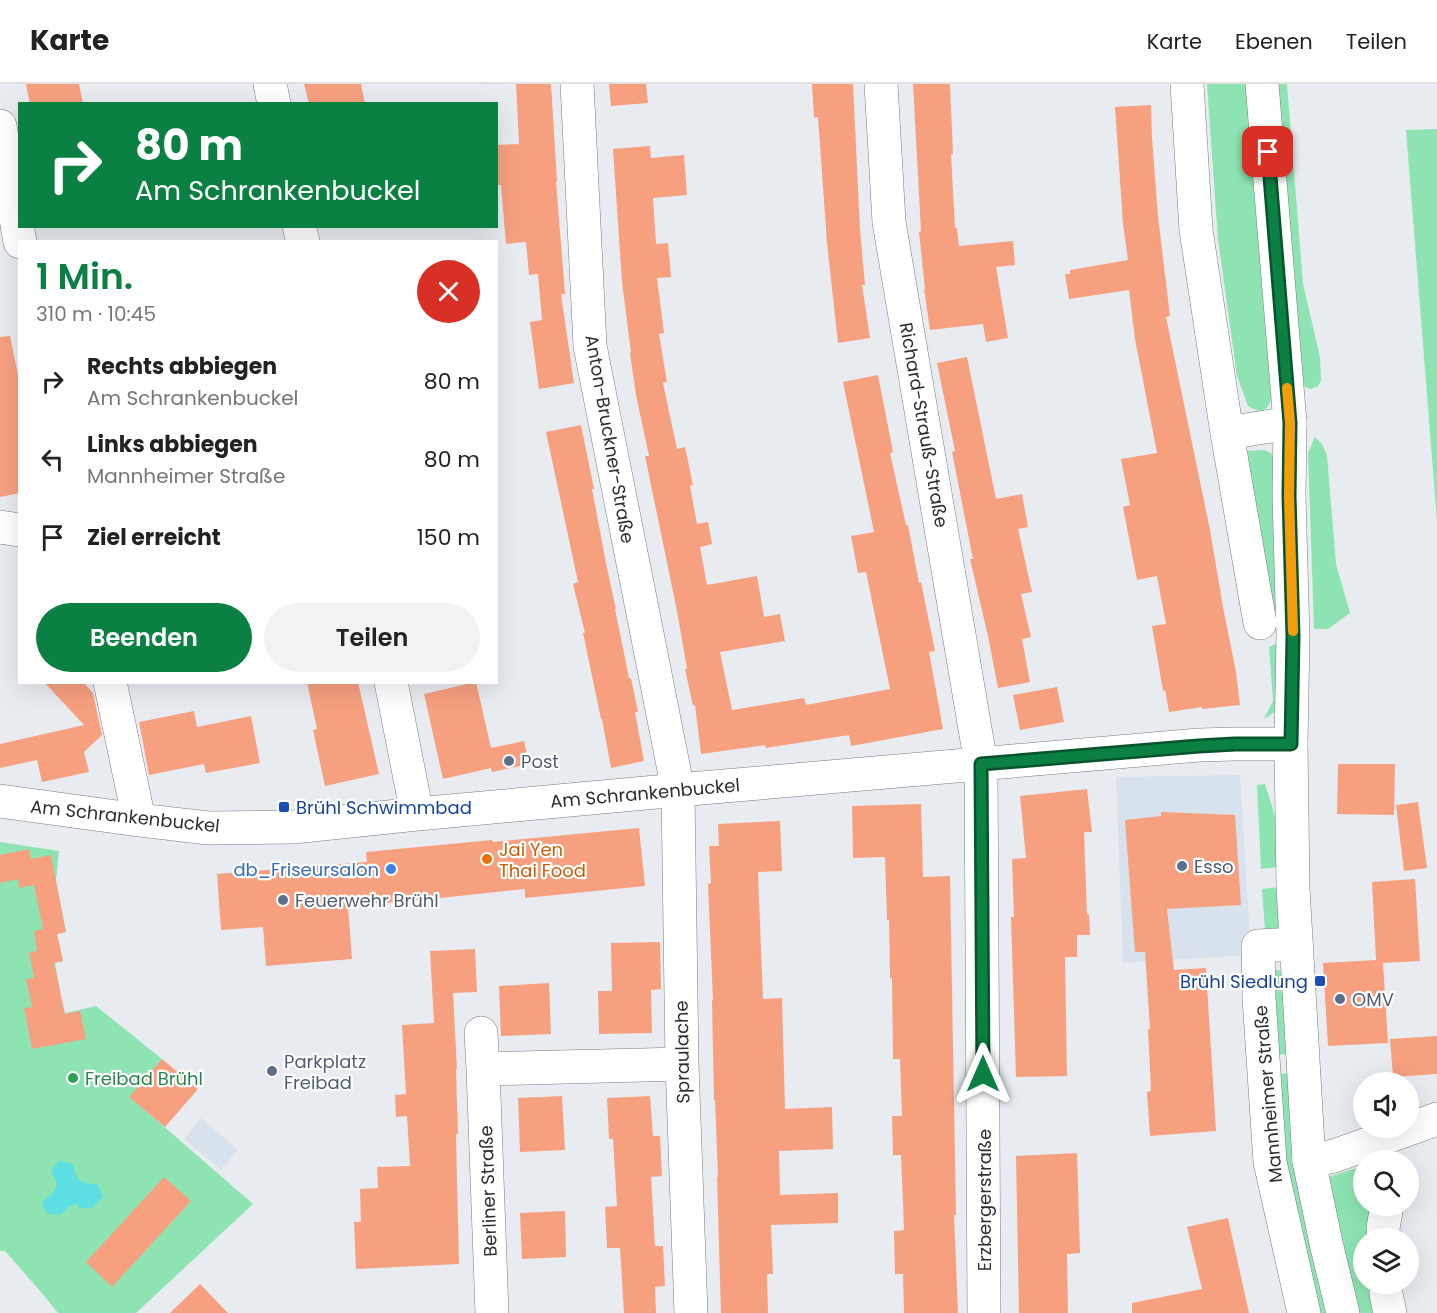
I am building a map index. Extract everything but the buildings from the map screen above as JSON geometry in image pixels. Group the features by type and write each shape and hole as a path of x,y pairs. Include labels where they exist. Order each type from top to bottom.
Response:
{"street":[{"path":"270,84 274,102"},
{"name":"Anton-Bruckner-Straße","path":"577,84 590,346 678,790"},
{"name":"Richard-Strauß-Straße","path":"881,84 889,222 981,764"},
{"path":"1187,84 1196,230 1227,433 1260,622"},
{"name":"Mannheimer Straße","path":"1262,84 1290,423 1293,888 1309,1161 1343,1313"},
{"path":"1,133 20,240"},
{"path":"1227,433 1290,423"},
{"path":"0,527 18,530"},
{"path":"110,684 139,820"},
{"path":"391,684 417,814"},
{"name":"Am Schrankenbuckel","path":"0,801 208,828 293,827 981,764 1199,746 1291,744"},
{"name":"Erzbergerstraße","path":"981,764 984,1313"},
{"name":"Spraulache","path":"678,790 682,1064 690,1313"},
{"name":"Mannheimer Straße","path":"1296,944 1258,946 1259,998 1270,1162 1304,1313"},
{"name":"Berliner Straße","path":"481,1033 492,1313"},
{"path":"483,1069 682,1064"},
{"path":"1309,1161 1397,1147 1437,1119"},
{"path":"1386,1294 1390,1313"}],"shaded area":[{"name":"Esso","path":"1240,775 1251,955 1123,963 1116,777"},
{"path":"201,1118 238,1150 221,1170 184,1139"}],"green space":[{"path":"1207,84 1248,84 1272,399 1266,409 1258,411 1248,406 1237,376 1218,240"},
{"path":"1278,84 1287,84 1303,284 1320,357 1321,381 1318,386 1311,389 1305,387 1303,381"},
{"path":"1437,129 1437,521 1406,130"},
{"path":"1315,437 1322,444 1327,455 1336,564 1350,613 1328,629 1314,629 1308,453"},
{"path":"1264,450 1271,453 1276,464 1278,622 1271,626 1247,451"},
{"path":"1278,643 1276,711 1264,719 1273,701 1269,647"},
{"path":"1265,784 1275,816 1277,867 1261,869 1257,785"},
{"name":"Freibad Brühl","path":"0,842 59,851 56,881 66,932 57,934 63,961 55,963 60,990 53,991 57,1015 96,1006 162,1059 130,1097 253,1204 136,1313 58,1313 5,1251 0,1251"},
{"path":"1279,887 1280,931 1265,930 1262,889"},
{"path":"1275,970 1279,970 1284,975 1290,1054 1272,1055"},
{"path":"1292,1073 1329,1313 1312,1313 1272,1074"},
{"path":"1353,1169 1353,1216 1374,1216 1373,1228 1353,1228 1353,1294 1371,1294 1373,1313 1354,1313 1328,1177"}],"water":[{"path":"60,1161 73,1164 80,1180 98,1185 103,1197 92,1208 79,1208 77,1203 59,1215 46,1213 42,1202 53,1193 57,1184 51,1170"}],"slow traffic":[{"path":"1287,388 1290,423 1289,496 1293,631"}],"place":[{"name":"Post","path":"509,761"},
{"name":"Brühl Schwimmbad","path":"284,807"},
{"name":"Jai Yen Thai Food","path":"487,859"},
{"name":"Esso","path":"1182,866"},
{"name":"db_Friseursalon","path":"391,869"},
{"name":"Feuerwehr Brühl","path":"283,900"},
{"name":"Brühl Siedlung","path":"1320,981"},
{"name":"OMV","path":"1340,999"},
{"name":"Parkplatz Freibad","path":"272,1071"},
{"name":"Freibad Brühl","path":"73,1078"}],"route":[{"path":"983,1074 981,764 1199,746 1291,744 1293,636 1289,496 1290,423 1268,152"}]}
